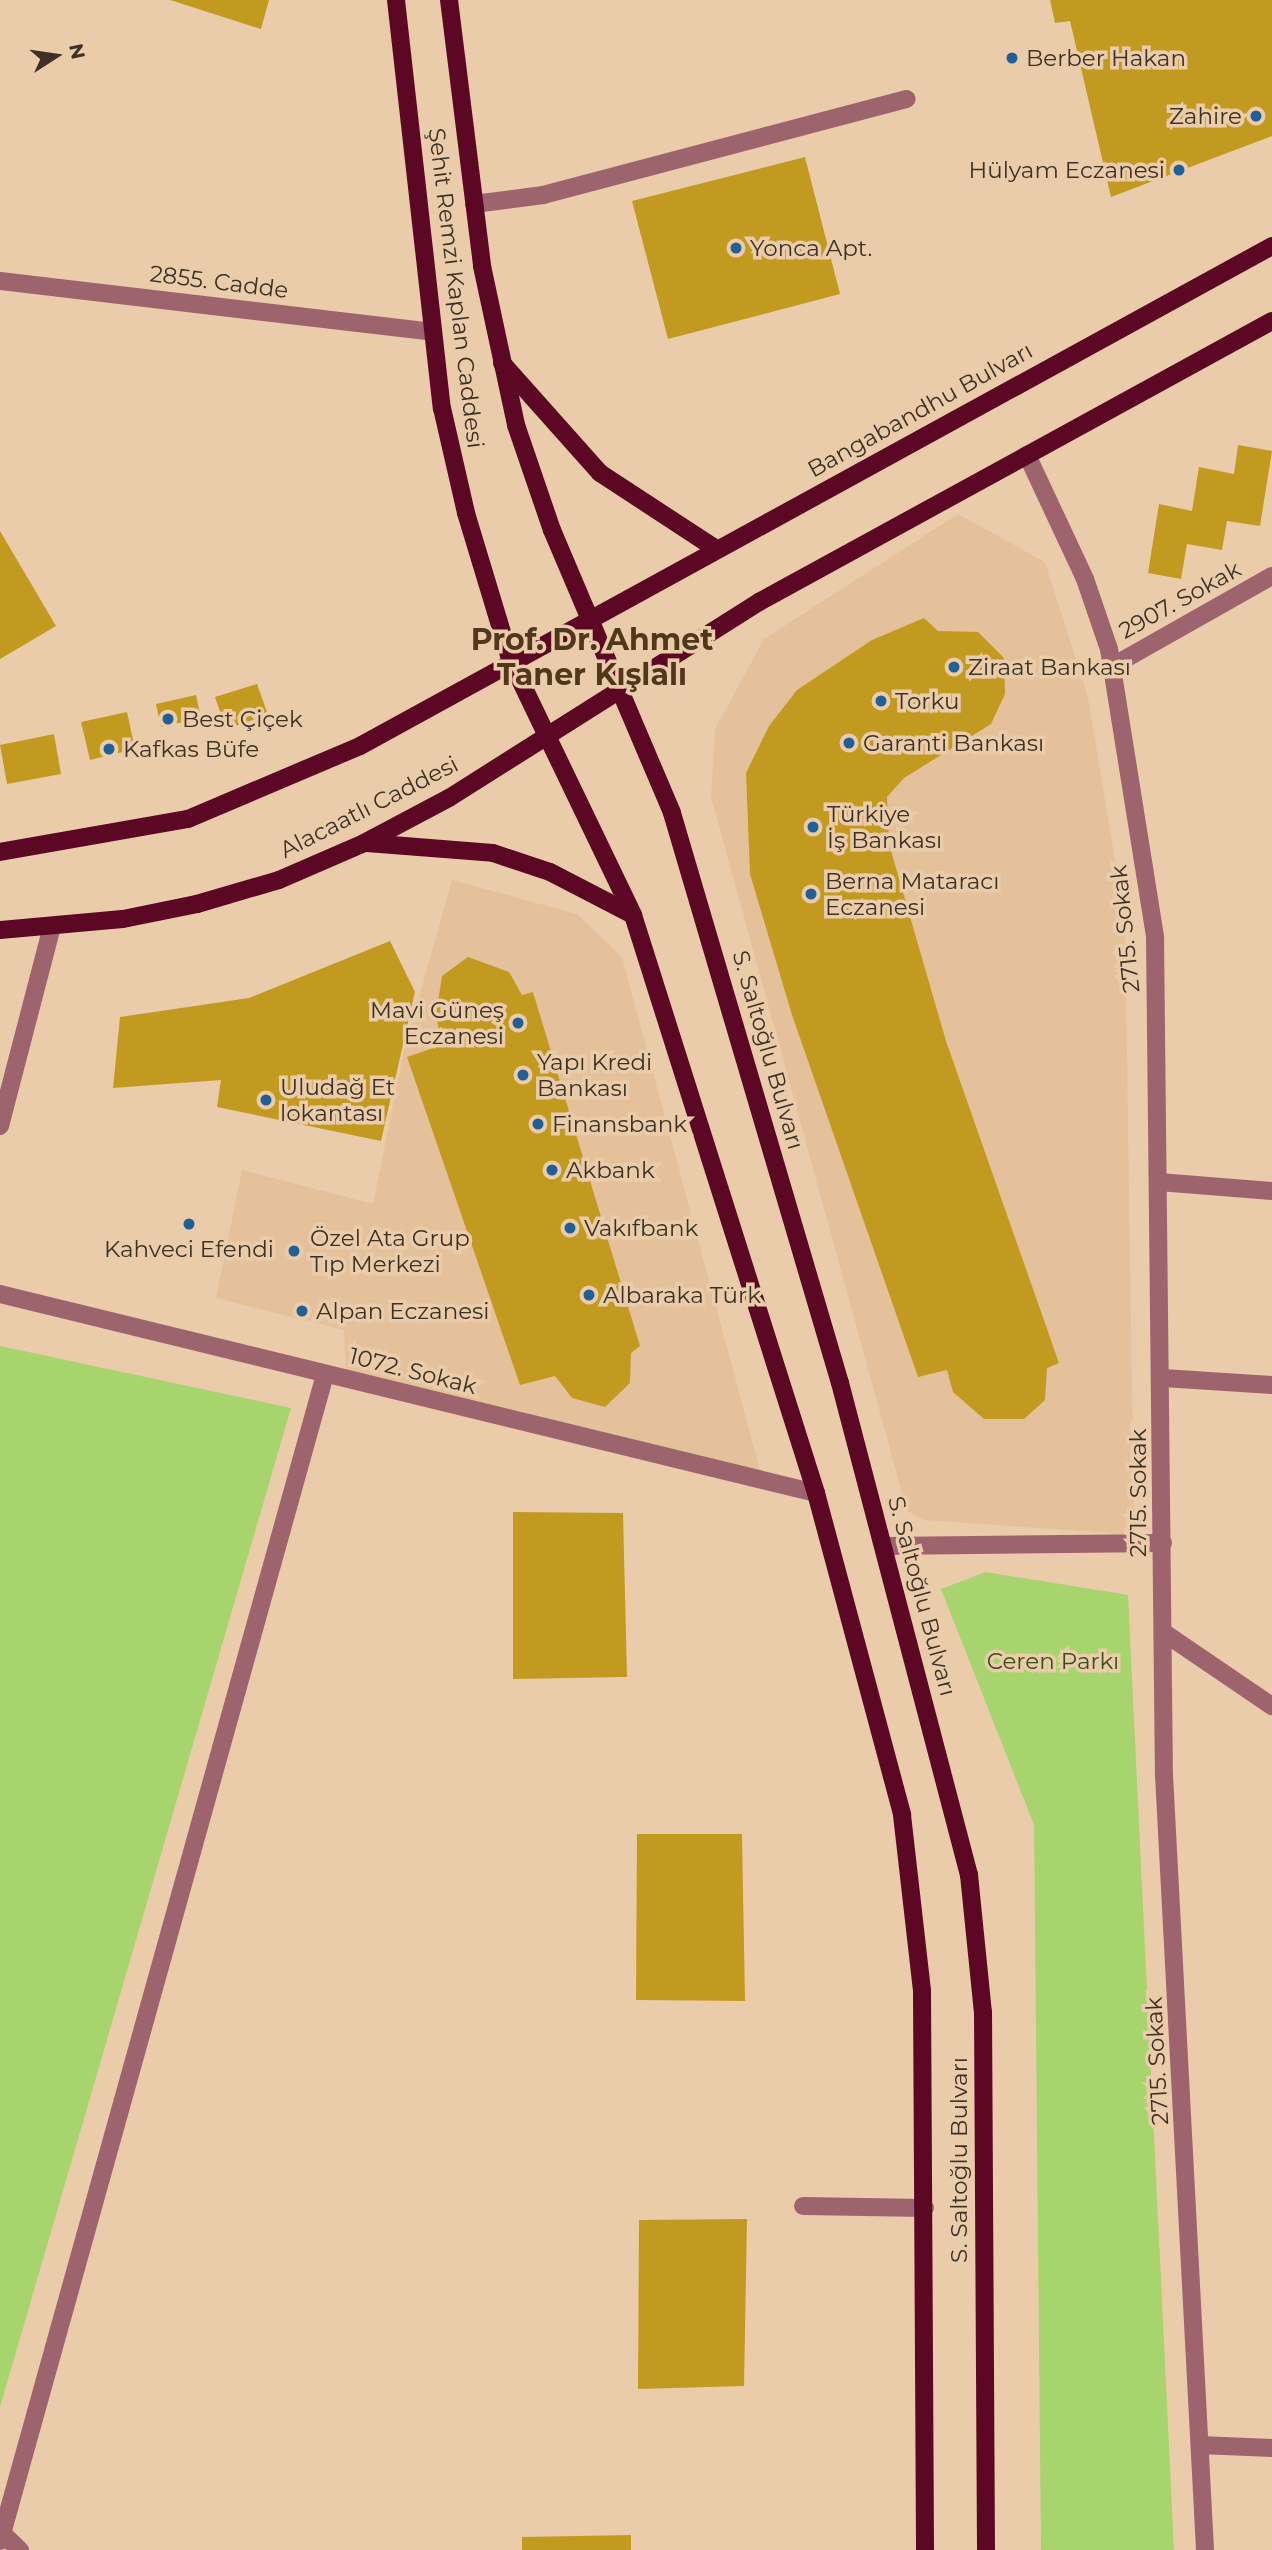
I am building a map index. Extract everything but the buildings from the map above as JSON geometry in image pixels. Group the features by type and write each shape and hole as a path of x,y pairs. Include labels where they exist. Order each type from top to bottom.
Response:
{"main road":[{"name":"Şehit Remzi Kaplan Caddesi","path":"396,0 433,332 454,466 510,659 544,737"},
{"name":"Şehit Remzi Kaplan Caddesi","path":"449,0 474,204 499,359 534,480 622,687"},
{"name":"Bangabandhu Bulvarı","path":"510,659 1272,246"},
{"path":"622,687 759,602 1272,321"},
{"path":"499,359 600,473 716,549"},
{"path":"0,852 137,832 239,802 360,746 510,659"},
{"name":"Alacaatlı Caddesi","path":"0,930 52,927 197,904 279,880 364,843 544,737 622,687"},
{"name":"S. Saltoğlu Bulvarı","path":"622,687 672,813 884,1546 969,1875 978,1939 986,2550"},
{"name":"S. Saltoğlu Bulvarı","path":"544,737 633,915 816,1493 881,1724 914,1893 925,2208 925,2550"},
{"path":"364,843 493,853 550,872 633,915"}],"street":[{"path":"474,204 543,195 907,99"},
{"name":"2855. Cadde","path":"0,281 433,332"},
{"name":"2715. Sokak","path":"1027,455 1094,602 1111,667 1155,936 1163,1378 1164,1775 1205,2550"},
{"name":"2907. Sokak","path":"1111,667 1272,576"},
{"path":"0,1126 52,927"},
{"path":"1159,1182 1272,1191"},
{"name":"1072. Sokak","path":"0,1294 816,1493"},
{"path":"20,2550 2,2536 325,1375"},
{"path":"1163,1378 1272,1385"},
{"path":"884,1546 1163,1543"},
{"path":"1163,1632 1272,1706"},
{"path":"803,2206 925,2208"},
{"path":"1200,2445 1272,2448"}],"shaded area":[{"path":"958,514 1045,562 1088,697 1125,920 1134,1519 1123,1534 924,1520 907,1511 711,797 715,729 764,639"},
{"path":"452,880 577,914 622,957 761,1474 346,1375 344,1330 216,1298 242,1170 373,1204 404,1050"}],"green space":[{"path":"0,1346 291,1408 0,2407"},
{"name":"Ceren Parkı","path":"986,1572 1128,1595 1174,2550 1041,2550 1034,1825 941,1589"}],"place":[{"name":"Berber Hakan","path":"1012,58"},
{"name":"Zahire","path":"1256,116"},
{"name":"Hülyam Eczanesi","path":"1179,170"},
{"name":"Yonca Apt.","path":"736,248"},
{"name":"Ziraat Bankası","path":"954,667"},
{"name":"Torku","path":"881,701"},
{"name":"Best Çiçek","path":"168,719"},
{"name":"Garanti Bankası","path":"849,743"},
{"name":"Kafkas Büfe","path":"109,749"},
{"name":"Türkiye İş Bankası","path":"813,827"},
{"name":"Berna Mataracı Eczanesi","path":"811,894"},
{"name":"Mavi Güneş Eczanesi","path":"518,1023"},
{"name":"Yapı Kredi Bankası","path":"523,1075"},
{"name":"Uludağ Et lokantası","path":"266,1100"},
{"name":"Finansbank","path":"538,1124"},
{"name":"Akbank","path":"552,1170"},
{"name":"Kahveci Efendi","path":"189,1224"},
{"name":"Vakıfbank","path":"570,1228"},
{"name":"Özel Ata Grup Tıp Merkezi","path":"294,1251"},
{"name":"Albaraka Türk","path":"589,1295"},
{"name":"Alpan Eczanesi","path":"302,1311"}],"district":[{"name":"Prof. Dr. Ahmet Taner Kışlalı","path":"592,657"}]}
